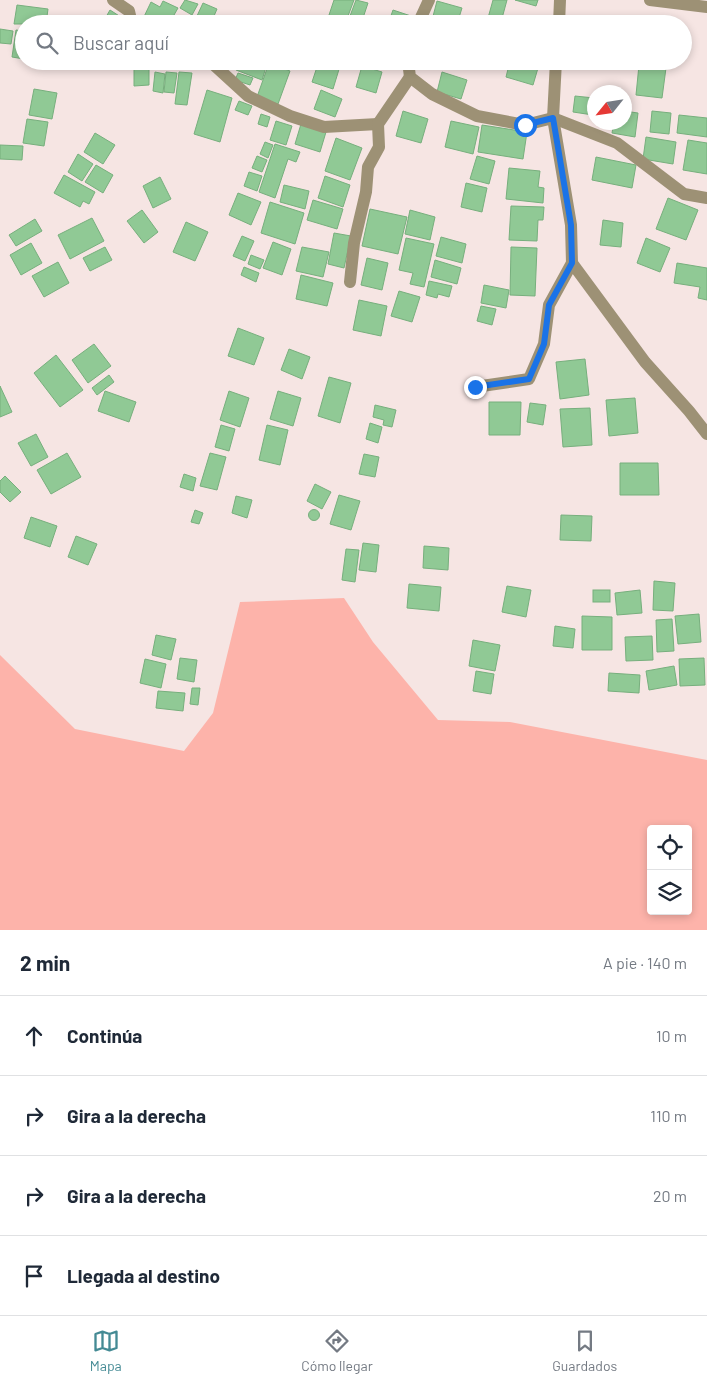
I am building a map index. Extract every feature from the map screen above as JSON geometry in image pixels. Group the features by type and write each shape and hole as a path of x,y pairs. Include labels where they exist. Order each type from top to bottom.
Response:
{"street":[{"path":"113,0 129,11 130,15"},
{"path":"422,15 429,0"},
{"path":"559,15 560,0"},
{"path":"650,0 707,7"},
{"path":"220,70 248,96 290,116 324,127 378,124"},
{"path":"350,282 354,243 366,192 368,167 379,147 378,124 410,77 409,70"},
{"path":"475,387 529,379 544,344 549,305 572,263 571,225 553,118 556,70"},
{"path":"410,77 432,94 477,116 525,125 553,118 617,143 684,194 707,198"},
{"path":"572,263 645,362 690,411 707,434"}],"shaded area":[{"path":"344,598 373,642 438,720 510,722 707,760 707,930 0,930 0,655 75,729 184,751 213,713 240,602"}],"building":[{"path":"185,0 198,4 192,15 180,8"},
{"path":"334,0 354,0 348,15 329,15"},
{"path":"356,0 368,3 364,15 350,15"},
{"path":"493,0 507,0 503,15 489,15"},
{"path":"515,0 538,0 536,6"},
{"path":"163,1 178,8 174,15 145,15 151,2 160,7"},
{"path":"437,1 462,8 460,15 433,15"},
{"path":"203,3 217,9 214,15 197,15"},
{"path":"17,5 48,9 47,15 15,15"},
{"path":"110,10 118,15 107,15"},
{"path":"393,10 408,15 391,15"},
{"path":"0,29 13,31 11,44 0,43"},
{"path":"15,37 15,58 12,57"},
{"path":"134,70 149,70 149,85 134,86"},
{"path":"236,70 265,70 262,80"},
{"path":"267,70 290,71 278,104 257,97"},
{"path":"316,70 339,70 333,89 312,82"},
{"path":"361,70 382,72 376,93 356,87"},
{"path":"508,70 537,70 533,85 506,77"},
{"path":"638,70 666,70 662,98 636,95"},
{"path":"155,72 165,74 163,93 153,91"},
{"path":"166,72 177,73 174,93 164,92"},
{"path":"179,72 192,73 187,105 175,104"},
{"path":"442,72 467,80 461,99 437,92"},
{"path":"238,73 253,78 250,85 235,80"},
{"path":"34,89 57,93 52,119 29,115"},
{"path":"207,90 232,98 220,142 194,134"},
{"path":"321,90 342,99 335,117 314,109"},
{"path":"575,96 587,97 587,114 573,112"},
{"path":"239,101 252,106 248,115 235,110"},
{"path":"403,111 428,119 421,143 396,136"},
{"path":"652,111 671,113 669,134 650,132"},
{"path":"632,112 638,113 635,137 612,133 613,130 632,130"},
{"path":"261,114 270,117 267,127 258,124"},
{"path":"679,115 707,118 707,137 677,133"},
{"path":"27,119 48,122 44,146 23,143"},
{"path":"276,121 292,126 286,145 270,140"},
{"path":"451,121 479,127 473,154 445,147"},
{"path":"301,124 326,132 320,152 295,144"},
{"path":"482,125 527,132 523,159 478,152"},
{"path":"95,133 115,145 103,164 84,152"},
{"path":"646,137 676,142 673,164 643,159"},
{"path":"336,138 362,148 350,180 325,171"},
{"path":"688,140 707,143 707,174 683,170"},
{"path":"265,142 273,145 268,158 260,154"},
{"path":"275,144 300,152 296,162 288,159 275,198 259,192"},
{"path":"0,145 23,146 22,160 0,159"},
{"path":"78,154 93,164 82,181 68,172"},
{"path":"257,156 267,160 262,172 252,168"},
{"path":"477,156 495,161 489,184 470,179"},
{"path":"596,157 636,165 632,188 592,180"},
{"path":"96,165 113,175 103,193 85,182"},
{"path":"509,168 540,171 538,187 544,188 543,203 506,199"},
{"path":"249,172 262,176 257,191 244,186"},
{"path":"64,175 95,192 89,204 83,201 80,207 54,193"},
{"path":"325,176 350,185 343,207 318,198"},
{"path":"160,177 171,199 153,208 143,186"},
{"path":"466,183 487,188 482,212 461,207"},
{"path":"284,185 309,191 305,209 280,202"},
{"path":"238,193 261,202 251,225 229,215"},
{"path":"668,198 698,210 686,240 656,229"},
{"path":"313,200 343,209 337,229 307,220"},
{"path":"270,202 304,213 295,244 261,233"},
{"path":"511,206 544,207 543,220 538,220 537,241 509,240"},
{"path":"370,209 407,217 398,254 362,246"},
{"path":"142,210 158,232 144,243 127,221"},
{"path":"410,210 435,217 430,240 405,234"},
{"path":"92,218 104,241 70,259 58,235"},
{"path":"35,219 42,231 16,246 9,235"},
{"path":"603,220 623,223 621,247 600,245"},
{"path":"186,222 208,232 195,261 173,252"},
{"path":"334,233 351,236 344,268 328,264"},
{"path":"242,236 254,241 245,261 233,256"},
{"path":"441,237 466,244 462,263 436,256"},
{"path":"406,238 434,244 424,287 410,284 413,273 399,270"},
{"path":"646,238 670,248 660,272 637,263"},
{"path":"273,242 291,249 282,275 263,268"},
{"path":"31,243 42,263 21,275 10,255"},
{"path":"105,247 112,260 90,271 83,258"},
{"path":"302,247 329,252 323,277 296,271"},
{"path":"511,247 537,248 535,296 510,295"},
{"path":"251,255 264,260 260,269 248,264"},
{"path":"367,258 388,263 382,290 361,285"},
{"path":"435,260 461,268 457,284 431,277"},
{"path":"58,262 69,283 44,297 32,276"},
{"path":"677,263 707,268 707,300 698,298 700,287 674,283"},
{"path":"244,267 259,273 256,282 241,275"},
{"path":"301,275 333,283 327,306 296,299"},
{"path":"429,281 452,286 449,297 438,294 437,298 426,295"},
{"path":"484,285 509,290 506,308 481,303"},
{"path":"399,291 420,297 412,322 391,316"},
{"path":"359,300 387,306 381,336 353,330"},
{"path":"481,306 496,309 492,325 477,321"},
{"path":"238,328 264,338 254,365 228,356"},
{"path":"94,344 111,366 88,383 72,360"},
{"path":"289,349 310,357 302,379 281,370"},
{"path":"56,355 83,390 60,407 34,373"},
{"path":"585,359 589,395 560,399 556,362"},
{"path":"109,375 114,382 97,395 92,388"},
{"path":"329,377 351,383 340,423 318,416"},
{"path":"0,386 12,412 0,417"},
{"path":"105,391 136,402 129,422 98,411"},
{"path":"229,391 249,398 240,427 220,420"},
{"path":"278,391 301,398 293,426 270,419"},
{"path":"635,398 638,433 609,436 606,400"},
{"path":"489,402 521,402 520,435 489,435"},
{"path":"530,403 546,405 543,425 527,422"},
{"path":"375,405 396,410 392,427 383,425 384,420 373,417"},
{"path":"590,408 592,445 563,447 560,409"},
{"path":"370,423 382,427 378,443 366,439"},
{"path":"221,425 235,429 229,451 215,447"},
{"path":"267,425 288,430 280,465 259,460"},
{"path":"36,434 48,457 31,466 18,443"},
{"path":"67,453 81,477 51,494 37,470"},
{"path":"210,453 226,457 217,490 200,486"},
{"path":"364,454 379,457 375,477 359,474"},
{"path":"620,463 658,463 659,495 620,495"},
{"path":"184,474 196,478 193,491 180,487"},
{"path":"5,476 21,492 10,502 0,492 0,481"},
{"path":"315,484 331,492 322,509 307,501"},
{"path":"339,495 360,501 351,530 330,524"},
{"path":"236,496 252,500 247,518 232,513"},
{"path":"314,509 320,515 314,521 308,515"},
{"path":"195,510 203,513 199,524 191,522"},
{"path":"561,515 592,516 591,541 560,540"},
{"path":"31,517 57,526 50,547 24,538"},
{"path":"76,536 97,544 88,565 68,557"},
{"path":"363,543 379,545 376,572 359,570"},
{"path":"424,546 449,548 448,570 423,568"},
{"path":"346,549 359,550 355,582 342,580"},
{"path":"654,581 675,583 673,611 653,610"},
{"path":"409,584 441,587 439,611 407,608"},
{"path":"507,586 531,590 526,617 502,612"},
{"path":"593,590 610,590 610,602 593,602"},
{"path":"640,590 642,613 617,615 615,593"},
{"path":"699,614 701,642 678,644 675,616"},
{"path":"582,616 612,617 612,650 582,650"},
{"path":"672,619 674,651 657,652 656,620"},
{"path":"555,626 575,629 573,648 553,646"},
{"path":"156,635 176,639 171,660 152,655"},
{"path":"652,636 653,660 626,661 625,637"},
{"path":"473,640 500,645 495,671 469,666"},
{"path":"180,658 197,660 194,682 177,679"},
{"path":"704,658 705,685 680,686 679,659"},
{"path":"145,659 166,664 161,688 140,683"},
{"path":"674,666 677,685 649,690 646,671"},
{"path":"476,671 494,674 491,694 473,691"},
{"path":"609,673 640,675 639,693 608,691"},
{"path":"192,688 200,688 198,705 190,704"},
{"path":"158,691 185,693 183,711 156,708"}],"route":[{"path":"475,387 529,379 544,344 549,305 572,263 571,225 553,118 525,125"}]}
